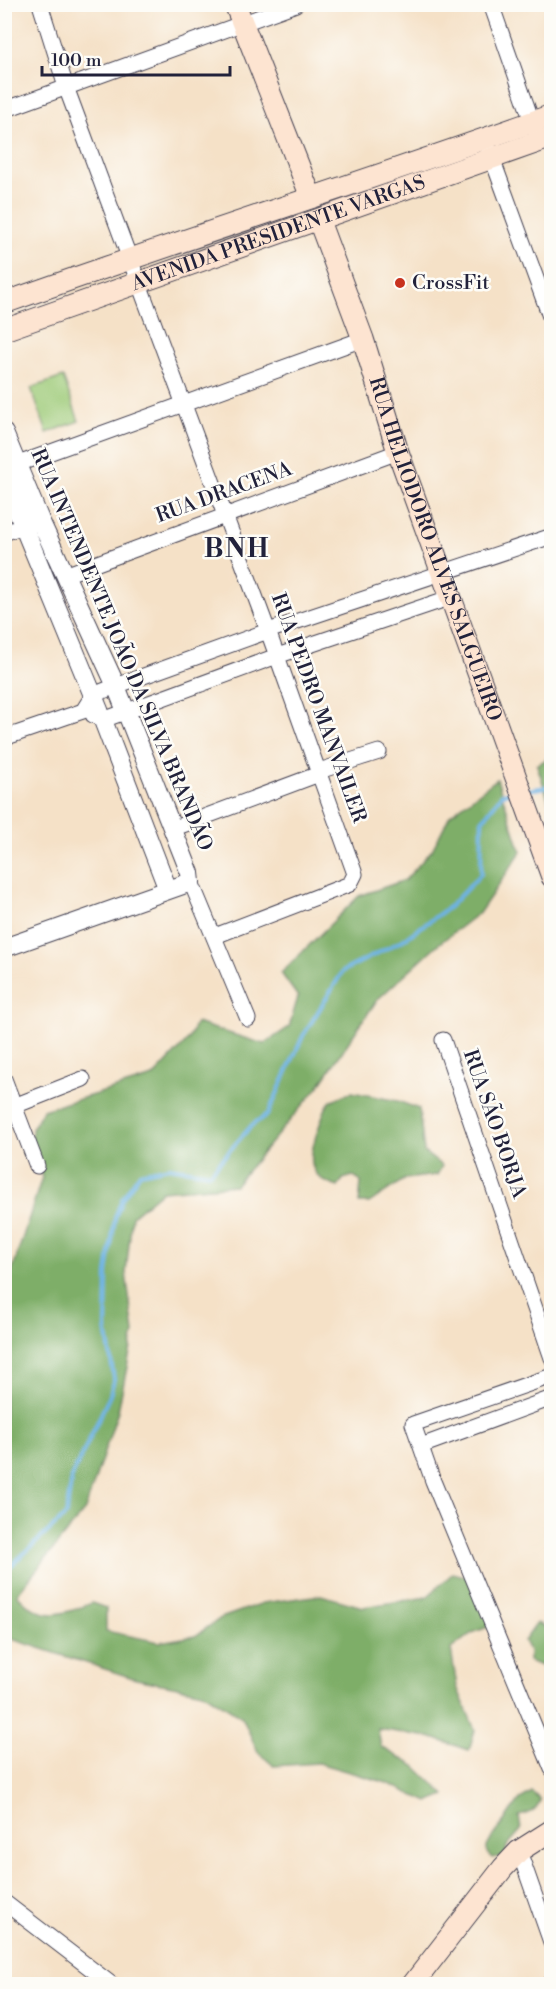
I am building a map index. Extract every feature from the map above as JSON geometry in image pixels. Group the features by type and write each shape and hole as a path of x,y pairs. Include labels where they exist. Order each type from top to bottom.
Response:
{"main road":[{"path":"239,14 311,197"},
{"name":"AVENIDA PRESIDENTE VARGAS","path":"4,330 138,281 319,221 493,159 541,133 552,115"},
{"name":"AVENIDA PRESIDENTE VARGAS","path":"4,303 129,258 484,140 541,133"},
{"name":"RUA HELIODORO ALVES SALGUEIRO","path":"311,197 304,205 305,215 314,221 319,221 363,339 398,452 552,877"},
{"path":"413,1984 503,1868 519,1851 552,1830"}],"street":[{"name":"RUA PEDRO MANVAILER","path":"40,4 66,87 354,870 350,884 215,936"},
{"path":"4,110 66,87 239,14 296,4"},
{"path":"491,4 541,133"},
{"path":"484,140 552,322"},
{"path":"18,464 363,339"},
{"name":"RUA INTENDENTE JOÃO DA SILVA BRANDÃO","path":"4,433 18,464 32,523 88,703 103,720 168,890"},
{"name":"RUA DRACENA","path":"65,575 398,452"},
{"name":"RUA INTENDENTE JOÃO DA SILVA BRANDÃO","path":"4,479 65,575 116,686 190,873 191,882 248,1019"},
{"path":"4,532 32,523"},
{"path":"4,738 88,703 116,686 268,631 552,536"},
{"path":"103,720 277,656 452,597"},
{"path":"172,828 319,772 379,752"},
{"path":"4,948 191,882"},
{"name":"RUA SÃO BORJA","path":"443,1040 552,1358"},
{"path":"9,1108 83,1079"},
{"path":"4,1080 9,1108 37,1166"},
{"path":"552,1376 413,1424 552,1769"},
{"path":"421,1446 552,1398"},
{"path":"519,1851 552,1945"},
{"path":"4,1902 102,1982"}],"green space":[{"path":"63,377 79,421 47,433 31,388"},
{"path":"551,756 551,808 537,765"},
{"path":"497,779 521,852 480,912 436,946 377,1000 319,1086 235,1185 162,1191 132,1216 126,1273 134,1333 118,1411 85,1510 17,1594 35,1609 52,1614 71,1611 92,1603 106,1608 106,1631 159,1642 195,1636 221,1618 263,1603 321,1595 363,1607 427,1597 453,1573 472,1578 496,1624 472,1633 451,1649 457,1687 475,1730 469,1750 429,1737 378,1729 381,1747 415,1766 445,1795 428,1802 387,1783 318,1763 274,1766 258,1752 242,1717 203,1692 136,1679 5,1637 4,1296 42,1177 31,1148 32,1129 43,1110 153,1077 188,1040 196,1023 264,1044 289,1027 298,997 281,973 359,896 405,880 432,850 450,815"},
{"path":"352,1092 398,1101 419,1109 424,1152 442,1166 437,1175 405,1179 369,1203 359,1203 361,1182 353,1176 343,1179 338,1187 319,1177 314,1171 312,1155 323,1114 332,1100"},
{"path":"537,1623 551,1630 551,1668 545,1668 529,1661 529,1651 524,1641"},
{"path":"532,1792 540,1800 537,1807 530,1813 519,1816 521,1830 507,1846 505,1856 492,1858 487,1853 487,1847 493,1836 520,1799"}],"waterway":[{"path":"528,790 552,786"},
{"path":"4,1572 66,1515 72,1476 110,1395 114,1379 106,1328 107,1273 115,1218 122,1199 140,1173 169,1167 210,1173 252,1125 268,1114 303,1036 343,971 403,940 449,907 481,874 482,821 502,794 514,792"}],"place":[{"name":"CrossFit","path":"400,283"}],"district":[{"name":"BNH","path":"237,549"}]}
